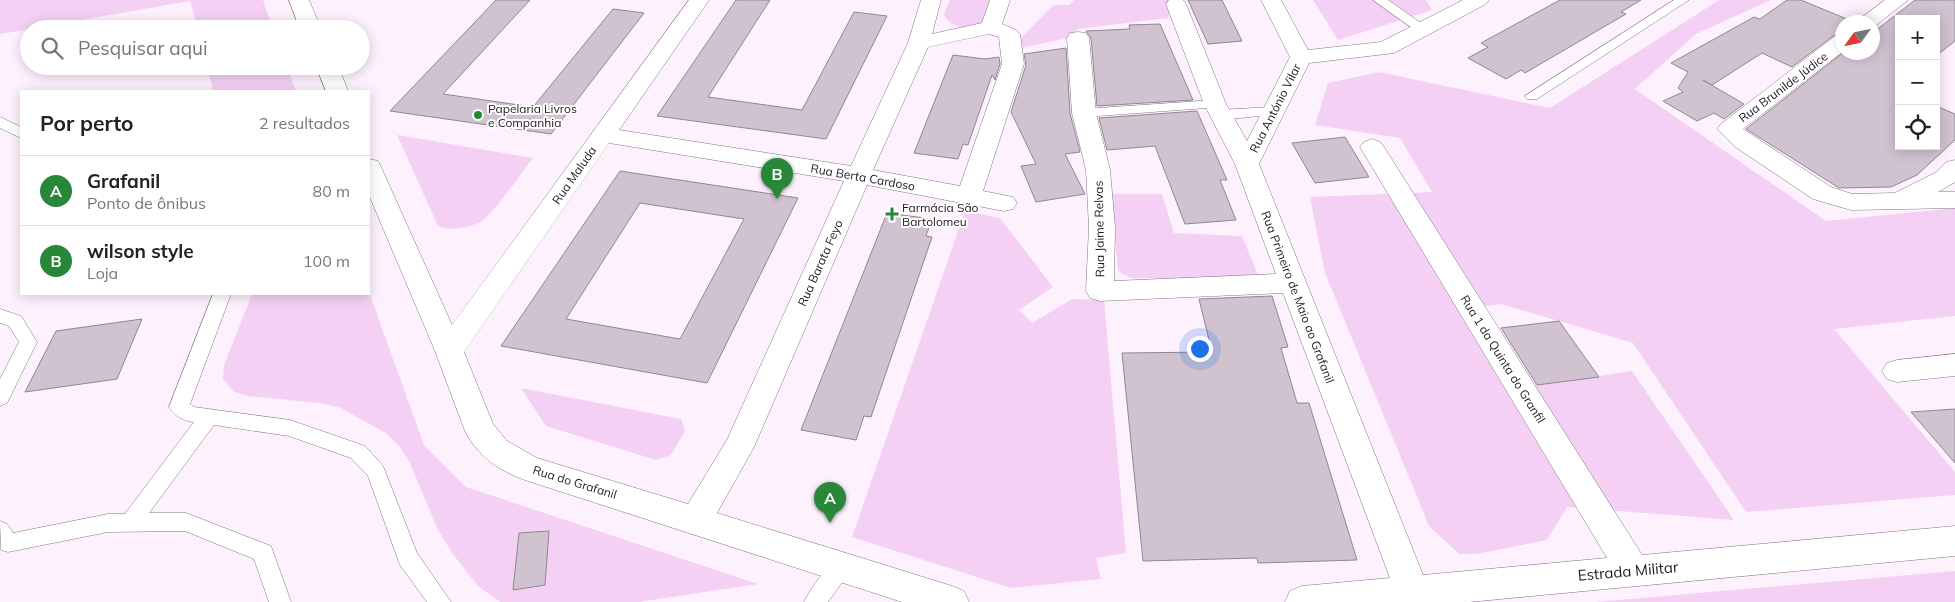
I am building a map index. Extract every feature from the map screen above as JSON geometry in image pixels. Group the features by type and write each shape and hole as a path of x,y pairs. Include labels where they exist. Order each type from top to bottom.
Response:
{"street":[{"path":"299,0 307,20"},
{"name":"Rua Maluda","path":"449,351 700,0"},
{"name":"Rua Barata Feyo","path":"696,520 746,432 919,43 931,0"},
{"path":"991,27 1000,0"},
{"name":"Rua António Vilar","path":"1247,164 1301,57 1272,0"},
{"path":"1301,57 1386,48 1479,0"},
{"path":"1878,15 1898,0"},
{"name":"Rua Primeiro de Maio ao Grafanil","path":"1176,4 1218,109 1247,164 1413,592"},
{"path":"919,43 991,27 1009,34 1013,64 969,196"},
{"name":"Rua Jaime Relvas","path":"1078,38 1084,113 1098,170 1102,227 1100,291 1292,283"},
{"name":"Rua Brunilde Júdice","path":"1835,47 1729,129 1742,141 1822,192 1851,202 1955,200"},
{"path":"331,75 337,90"},
{"name":"Rua Berta Cardoso","path":"603,135 829,170 1004,203"},
{"name":"Rua 1 da Quinta do Granfil","path":"1372,147 1634,571"},
{"path":"1899,201 1944,179 1955,168"},
{"name":"Rua do Grafanil","path":"370,169 449,351 480,431 496,450 528,468 952,602"},
{"path":"1897,371 1955,365"},
{"name":"Estrada Militar","path":"1302,602 1348,600 1413,592 1955,542"}],"lane":[{"path":"1379,0 1424,30"},
{"path":"1532,96 1683,0"},
{"path":"1084,113 1218,109 1274,111"},
{"path":"0,122 20,132"},
{"path":"222,295 179,407 190,414 290,428 358,452 376,472 408,558 440,602"},
{"path":"0,316 15,321 28,342 0,398"},
{"path":"130,523 209,417"},
{"path":"0,530 8,542 108,523 186,522 262,553 280,602"},
{"path":"815,602 842,566"}],"shaded area":[{"path":"0,0 263,0 270,20 195,20 190,1 81,20 20,20 20,31 0,34"},
{"path":"950,0 992,0 987,17 982,23 977,26 964,27 952,24 947,20 944,14"},
{"path":"1074,0 1173,0 1168,18 1078,29 1068,38 1021,48 1020,39 1053,5 1069,5"},
{"path":"1313,0 1426,0 1432,10 1338,40"},
{"path":"1719,0 1771,0 1696,34 1635,89 1826,221 1955,208 1955,316 1834,329 1955,472 1955,495 1746,512 1633,343 1501,304 1462,309 1508,390 1632,371 1734,520 1567,507 1547,540 1476,554 1459,554 1429,526 1325,273 1310,197 1432,192 1400,138 1315,125 1328,83 1379,72 1550,108"},
{"path":"209,75 290,75 296,90 213,90"},
{"path":"397,135 533,158 500,202 482,221 471,226 444,228 438,226"},
{"path":"1111,194 1162,194 1174,233 1242,236 1260,280 1131,278 1118,271"},
{"path":"965,211 1000,218 1053,287 1019,310 1032,323 1072,299 1104,300 1126,553 1096,558 1101,579 1011,588 852,537"},
{"path":"252,295 370,295 424,445 466,487 758,584 639,602 500,602 478,586 452,553 437,528 410,463 400,447 387,434 341,408 319,403 248,396 234,392 223,379 224,365"},
{"path":"521,388 681,419 685,431 671,455 656,460 546,426"},
{"path":"1955,571 1955,602 1595,602"}],"building":[{"path":"496,0 530,0 443,94 533,107 613,9 644,13 551,134 390,111"},
{"path":"736,0 770,0 708,97 802,110 854,12 887,16 826,139 657,116"},
{"path":"1188,0 1222,0 1242,41 1208,44"},
{"path":"1560,0 1641,0 1621,12 1626,14 1525,73 1521,70 1506,79 1468,58 1488,47 1481,43"},
{"path":"1787,0 1801,0 1837,15 1835,15 1835,36 1792,67 1762,53 1712,85 1703,80 1744,104 1724,119 1714,113 1697,121 1663,101 1683,92 1678,88 1688,72 1671,63 1754,17 1760,19"},
{"path":"1915,0 1955,0 1955,41 1940,53 1940,15 1896,15"},
{"path":"1895,16 1895,150 1940,150 1940,108 1955,114 1955,140 1917,175 1891,187 1839,188 1746,129 1835,59 1880,60 1880,27"},
{"path":"1160,24 1193,100 1097,106 1091,38 1086,31 1130,29 1129,25"},
{"path":"1066,48 1070,113 1080,152 1065,154 1085,194 1036,202 1021,166 1036,164 1011,112 1026,65 1024,54"},
{"path":"953,55 985,59 999,57 1000,64 995,80 992,75 968,145 963,144 958,159 914,153"},
{"path":"1197,111 1227,180 1220,180 1236,220 1185,224 1155,146 1107,150 1099,118"},
{"path":"1345,137 1369,177 1315,183 1292,143"},
{"path":"620,171 798,198 707,383 501,346","holes":["640,203 744,219 680,339 566,319"]},
{"path":"887,213 932,219 926,236 932,237 871,417 864,416 856,440 801,430"},
{"path":"1272,296 1288,347 1281,348 1297,403 1309,403 1357,560 1258,563 1257,558 1143,561 1122,353 1212,352 1199,299"},
{"path":"142,319 117,379 25,392 56,331"},
{"path":"1559,321 1599,377 1537,385 1501,328"},
{"path":"1955,409 1955,463 1911,412"},
{"path":"549,531 545,585 513,590 519,533"}],"place":[{"name":"Papelaria Livros e Companhia","path":"478,115"},
{"name":"wilson style","path":"777,199"},
{"name":"Farmácia São Bartolomeu","path":"892,214"},
{"name":"Grafanil","path":"830,523"}]}
